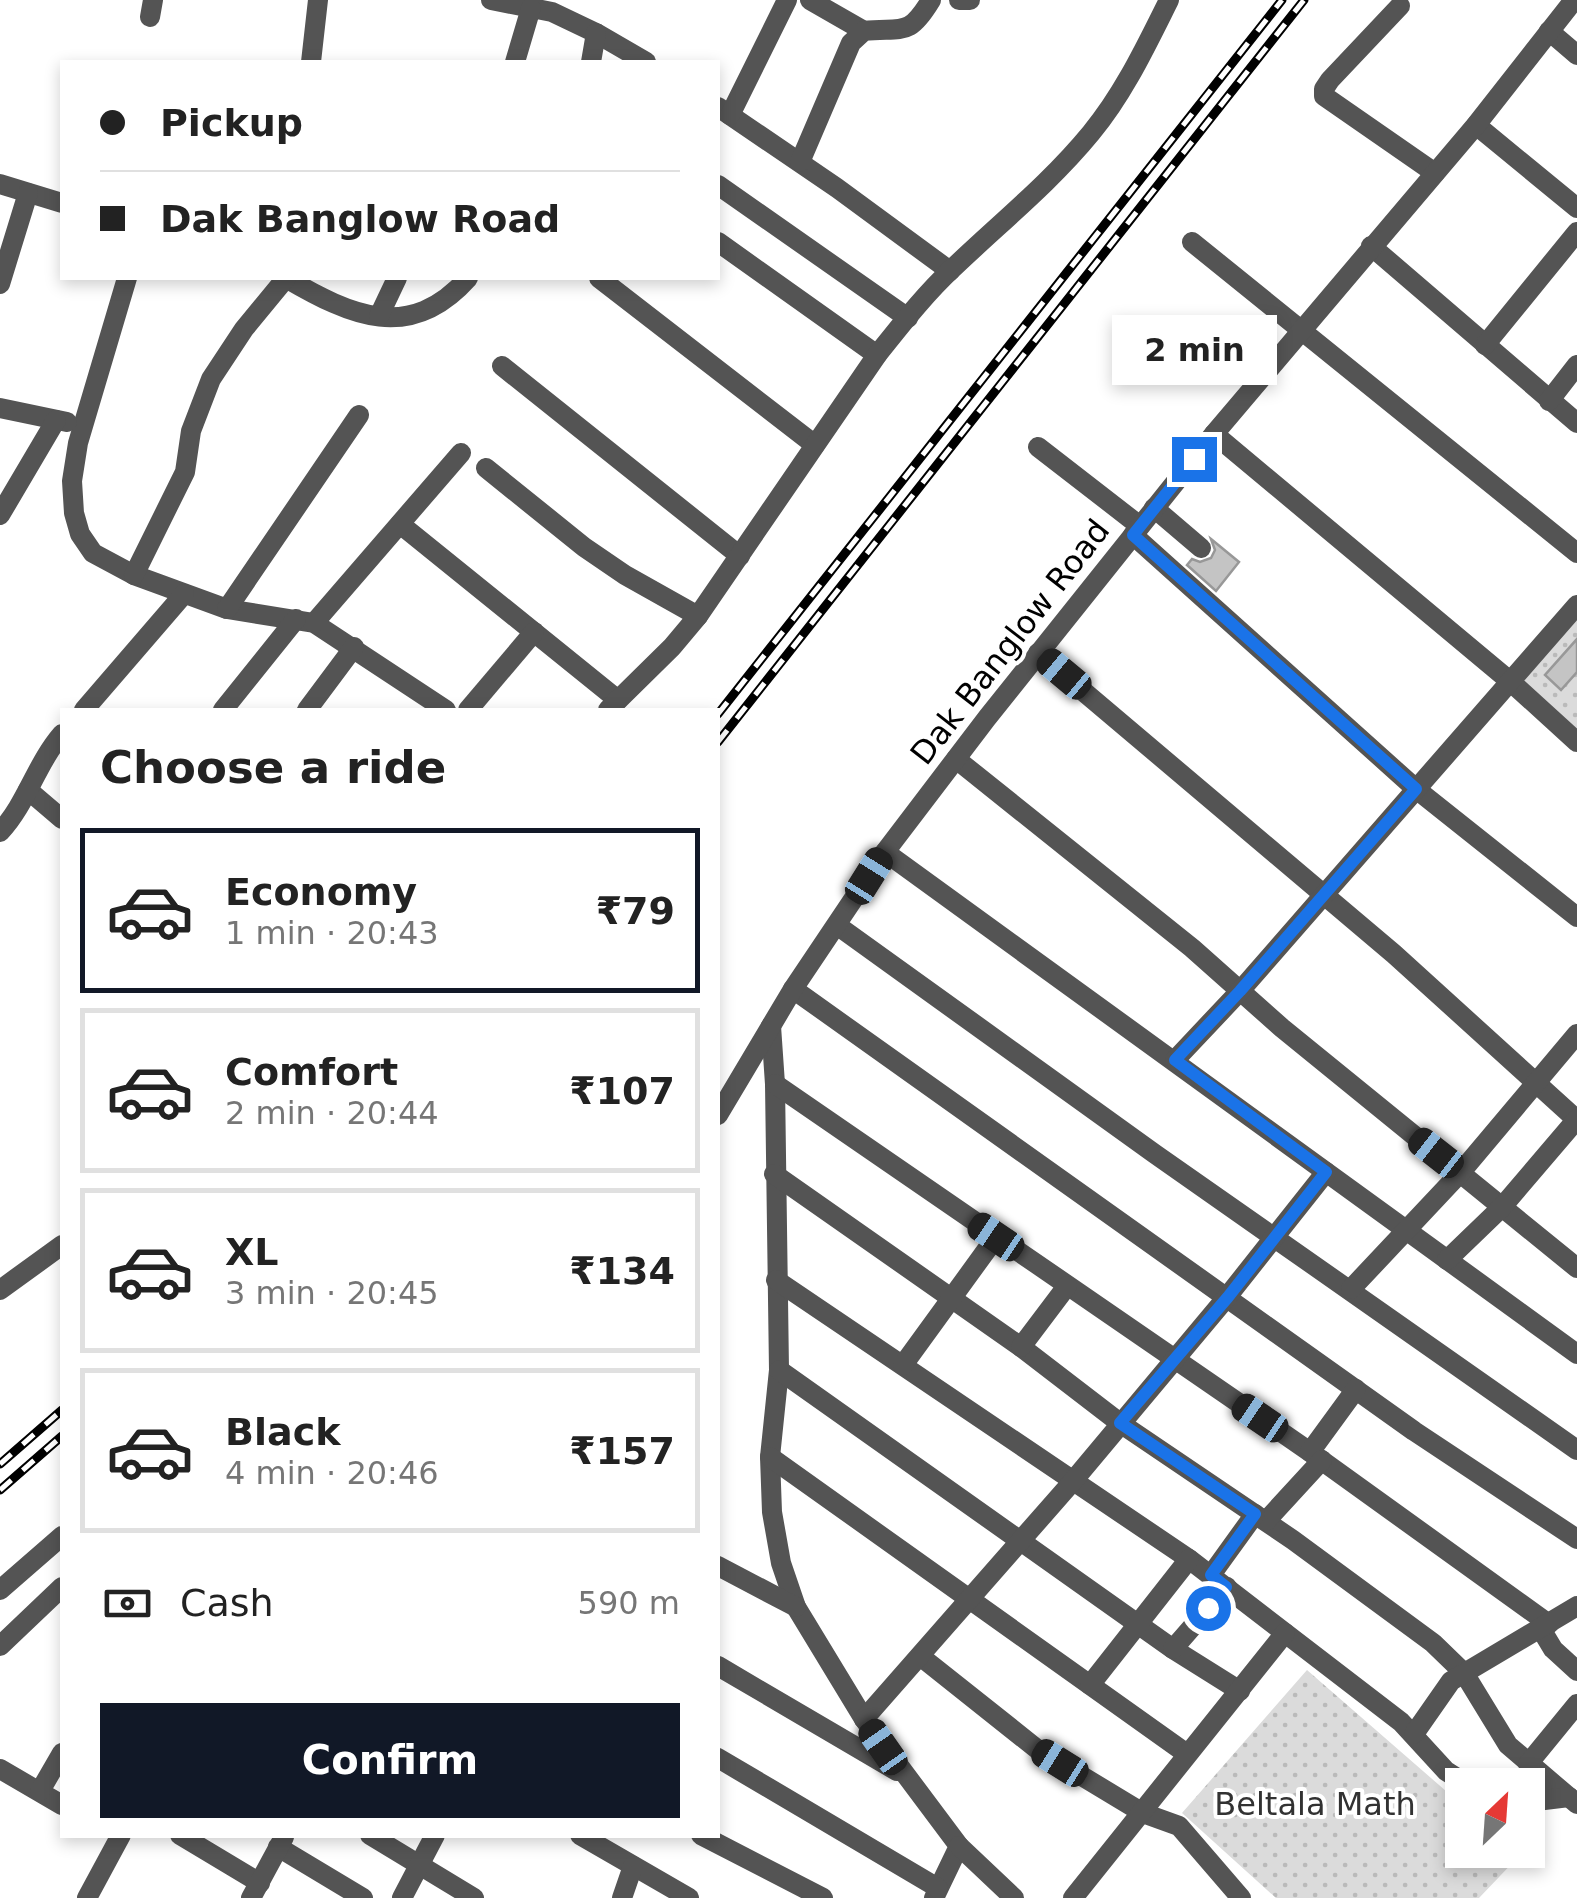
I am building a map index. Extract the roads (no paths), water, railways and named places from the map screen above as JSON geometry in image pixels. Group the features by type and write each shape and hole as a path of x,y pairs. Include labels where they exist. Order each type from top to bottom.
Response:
{"street":[{"path":"311,60 318,0"},
{"path":"491,0 567,10 643,60"},
{"path":"787,0 724,111 950,271"},
{"path":"822,3 864,30 909,28 920,19 931,0"},
{"path":"959,0 970,0"},
{"path":"400,524 534,632 614,705 672,648 698,616 877,355 950,271 1042,186 1092,132 1130,78 1169,0"},
{"name":"Dak Banglow Road","path":"720,1106 885,852 956,758 1214,434 1476,124 1574,0"},
{"path":"1400,6 1330,80 1324,96 1435,173"},
{"path":"516,60 531,8"},
{"path":"800,162 852,43 864,30"},
{"path":"1549,31 1577,55"},
{"path":"591,60 596,32"},
{"path":"1476,124 1577,208"},
{"path":"0,184 60,202"},
{"path":"720,186 908,318"},
{"path":"0,284 28,193"},
{"path":"1486,345 1576,236"},
{"path":"1192,242 1577,553"},
{"path":"720,243 877,355"},
{"path":"1371,246 1577,423"},
{"path":"125,280 72,481 80,534 93,553 134,575 226,609 305,621 354,647 443,708"},
{"path":"134,575 182,482 191,431 211,380 244,328 284,280"},
{"path":"290,280 352,312 380,316 423,314 451,297 466,280"},
{"path":"380,316 397,280"},
{"path":"603,280 814,444"},
{"path":"1549,400 1577,365"},
{"path":"502,366 740,556"},
{"path":"0,408 84,425"},
{"path":"226,609 359,414"},
{"path":"0,515 56,420"},
{"path":"1214,434 1511,682 1577,742"},
{"path":"1038,447 1136,531 1416,789 1577,917"},
{"path":"226,708 400,524 461,453"},
{"path":"486,468 584,547 698,616"},
{"path":"1154,508 1201,548"},
{"path":"86,708 184,594"},
{"path":"1175,1060 1240,991 1577,604"},
{"path":"470,708 534,632"},
{"path":"308,708 354,647"},
{"path":"1038,653 1324,895 1577,1120 1502,1207 1447,1260"},
{"path":"0,832 20,807 60,736"},
{"path":"956,758 1577,1268"},
{"path":"28,790 60,817"},
{"path":"885,852 1577,1354"},
{"path":"838,926 1577,1450"},
{"path":"793,989 1356,1389 1577,1539"},
{"path":"771,1026 778,1370 770,1457 772,1512 782,1563 796,1607 864,1719 959,1846 1014,1898"},
{"path":"1351,1289 1408,1231 1577,1034"},
{"path":"775,1084 1316,1456 1545,1626 1553,1648 1577,1671"},
{"path":"864,1719 1073,1481 1228,1297 1326,1172"},
{"path":"774,1174 1433,1642 1464,1673 1496,1731 1573,1801"},
{"path":"903,1366 996,1237"},
{"path":"0,1290 60,1246"},
{"path":"776,1280 1189,1559 1414,1734 1445,1769"},
{"path":"1021,1348 1068,1286"},
{"path":"778,1370 1172,1649 1240,1690"},
{"path":"1172,1649 1261,1518 1316,1456 1356,1389"},
{"path":"770,1457 1187,1754"},
{"path":"0,1590 60,1538"},
{"path":"1090,1685 1189,1559"},
{"path":"720,1567 796,1607"},
{"path":"0,1646 60,1589"},
{"path":"1414,1734 1442,1690 1577,1606"},
{"path":"1074,1898 1285,1633"},
{"path":"920,1656 1037,1749 1143,1813 1179,1826 1241,1898"},
{"path":"720,1667 903,1774"},
{"path":"1528,1764 1577,1704"},
{"path":"40,1791 60,1756"},
{"path":"720,1759 936,1893 959,1846"},
{"path":"0,1769 60,1804"},
{"path":"1545,1802 1573,1801"},
{"path":"88,1898 116,1838"},
{"path":"184,1838 255,1890 282,1841 364,1898"},
{"path":"375,1838 474,1898"},
{"path":"402,1898 433,1838"},
{"path":"585,1838 689,1898"},
{"path":"707,1838 823,1898"},
{"path":"622,1898 634,1866"}],"railway":[{"path":"720,711 1282,0"},
{"path":"720,739 1304,0"},
{"path":"0,1464 60,1412"},
{"path":"0,1490 60,1438"}],"park label":[{"name":"Beltala Math","path":"1315,1804"}]}
